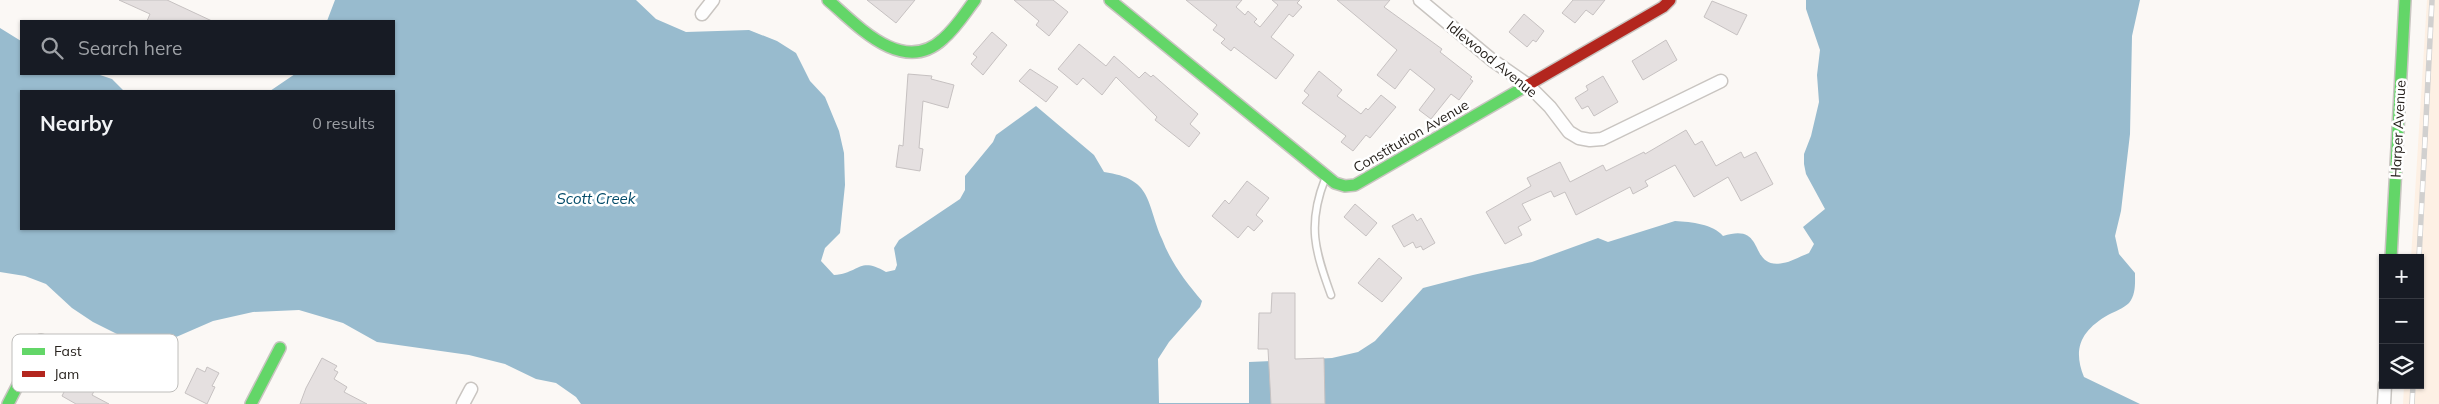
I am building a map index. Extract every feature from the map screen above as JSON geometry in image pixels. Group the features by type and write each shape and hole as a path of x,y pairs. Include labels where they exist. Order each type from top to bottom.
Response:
{"street":[{"path":"702,14 713,0"},
{"path":"828,0 885,46 896,52 917,54 929,50 940,43 975,0"},
{"name":"Constitution Avenue","path":"1110,0 1335,183 1345,186 1355,185 1663,7 1670,0"},
{"name":"Idlewood Avenue","path":"1420,0 1492,60 1528,85 1550,107 1569,132 1579,138 1590,140 1602,139 1721,81"},
{"name":"Harper Avenue","path":"2391,254 2405,0"},
{"path":"251,404 280,348"},
{"path":"463,404 470,389"},
{"path":"2384,404 2385,389"},
{"path":"8,404 14,392"}],"lane":[{"path":"1327,176 1318,197 1314,232 1316,254 1330,295"}],"shaded area":[{"path":"2427,0 2439,0 2439,404 2403,404 2404,389 2424,389 2424,254 2411,254"}],"water":[{"name":"Scott Creek","path":"335,0 636,0 656,19 686,32 749,30 777,41 796,53 810,81 825,97 839,131 844,153 845,185 840,233 825,248 821,261 834,275 843,274 865,265 877,267 886,272 895,270 897,265 894,248 899,240 960,199 965,190 965,176 993,142 996,135 1036,106 1094,155 1104,172 1120,175 1140,187 1150,203 1157,226 1174,264 1202,301 1200,307 1169,342 1158,359 1159,403 1249,403 1249,362 1332,358 1358,352 1375,341 1423,288 1532,262 1598,238 1608,242 1675,221 1682,221 1708,226 1723,236 1737,233 1746,235 1752,240 1765,260 1772,263 1783,263 1809,253 1814,244 1803,227 1825,209 1806,174 1804,164 1804,154 1811,136 1819,102 1817,75 1820,50 1806,9 1806,0 2140,0 2132,36 2130,134 2121,211 2115,236 2119,254 2135,273 2135,289 2129,303 2099,321 2086,334 2079,349 2079,357 2084,377 2140,404 581,404 576,397 556,383 536,379 505,364 469,355 377,342 343,323 299,310 253,312 213,321 178,336 178,334 117,334 93,322 72,308 46,284 25,276 0,272 0,28 20,40 20,75 100,75 112,79 123,90 20,90 20,230 395,230 395,90 271,90 294,75 395,75 395,20 327,20"}],"building":[{"path":"119,0 167,0 210,20 147,20 150,14"},
{"path":"867,0 915,0 896,23"},
{"path":"1014,0 1053,0 1068,12 1049,36 1036,25 1039,21"},
{"path":"1186,0 1242,0 1236,7 1245,15 1248,11 1257,19 1254,22 1260,27 1278,5 1272,0 1300,0 1297,3 1302,7 1293,17 1289,14 1271,37 1294,55 1276,79 1234,47 1231,51 1221,43 1225,39 1213,30 1217,25"},
{"path":"1337,0 1390,0 1384,7 1442,49 1440,52 1472,77 1470,79 1473,81 1459,100 1451,94 1431,119 1419,110 1435,89 1410,69 1395,89 1377,75 1397,50"},
{"path":"1573,0 1605,0 1593,15 1586,10 1575,23 1562,13"},
{"path":"1712,1 1747,15 1737,35 1704,17"},
{"path":"1524,14 1544,31 1536,42 1533,40 1527,47 1509,32"},
{"path":"992,32 1007,45 983,75 971,64 977,57 973,54"},
{"path":"1666,40 1677,60 1643,80 1632,61"},
{"path":"1079,44 1106,66 1114,56 1139,78 1145,72 1151,77 1153,75 1198,114 1190,124 1200,133 1189,147 1155,120 1157,117 1116,77 1102,95 1083,78 1077,85 1058,69"},
{"path":"1030,69 1058,87 1046,102 1019,81"},
{"path":"1319,71 1342,90 1337,96 1361,114 1366,108 1368,110 1381,95 1396,107 1370,138 1366,135 1353,151 1341,142 1346,136 1302,103 1309,95 1304,91"},
{"path":"908,74 932,76 931,79 954,85 948,108 923,101 919,148 923,149 920,171 896,167 899,145 903,146"},
{"path":"1603,76 1618,102 1594,116 1588,106 1582,109 1575,98 1588,90 1586,86"},
{"path":"1686,130 1695,145 1702,141 1716,166 1741,152 1744,158 1756,152 1773,184 1741,201 1728,177 1694,197 1675,165 1645,181 1648,186 1633,194 1630,187 1576,215 1565,192 1554,197 1551,191 1522,204 1531,220 1518,227 1522,235 1505,244 1486,212 1531,186 1527,178 1560,162 1570,182 1603,165 1606,171 1644,152 1645,154"},
{"path":"1247,181 1269,198 1256,215 1263,221 1254,231 1248,226 1238,238 1212,216 1225,200 1229,204"},
{"path":"1355,204 1377,223 1366,236 1344,217"},
{"path":"1413,214 1417,221 1421,218 1435,243 1423,250 1421,246 1416,248 1413,242 1404,247 1392,226"},
{"path":"1379,258 1402,278 1382,302 1358,283"},
{"path":"1272,293 1295,293 1295,359 1324,358 1325,404 1271,404 1268,349 1258,349 1259,313 1271,313"},
{"path":"322,358 337,366 334,370 338,372 334,379 347,387 344,392 367,404 300,404"},
{"path":"207,367 219,373 212,386 215,387 207,404 185,393 197,368 205,372"},
{"path":"64,392 94,392 92,395 109,404 76,404 62,396"}],"railway":[{"path":"2419,254 2432,0"},
{"path":"2412,404 2413,389"}],"traffic: fast":[{"path":"828,0 867,34 897,50 912,52 928,49 948,35 975,0"},
{"path":"1110,0 1335,183 1345,186 1355,185 1528,85"},
{"path":"2391,254 2405,0"},
{"path":"251,404 280,348"},
{"path":"8,404 14,392"}],"traffic: jam":[{"path":"1528,85 1663,7 1670,0"}]}
